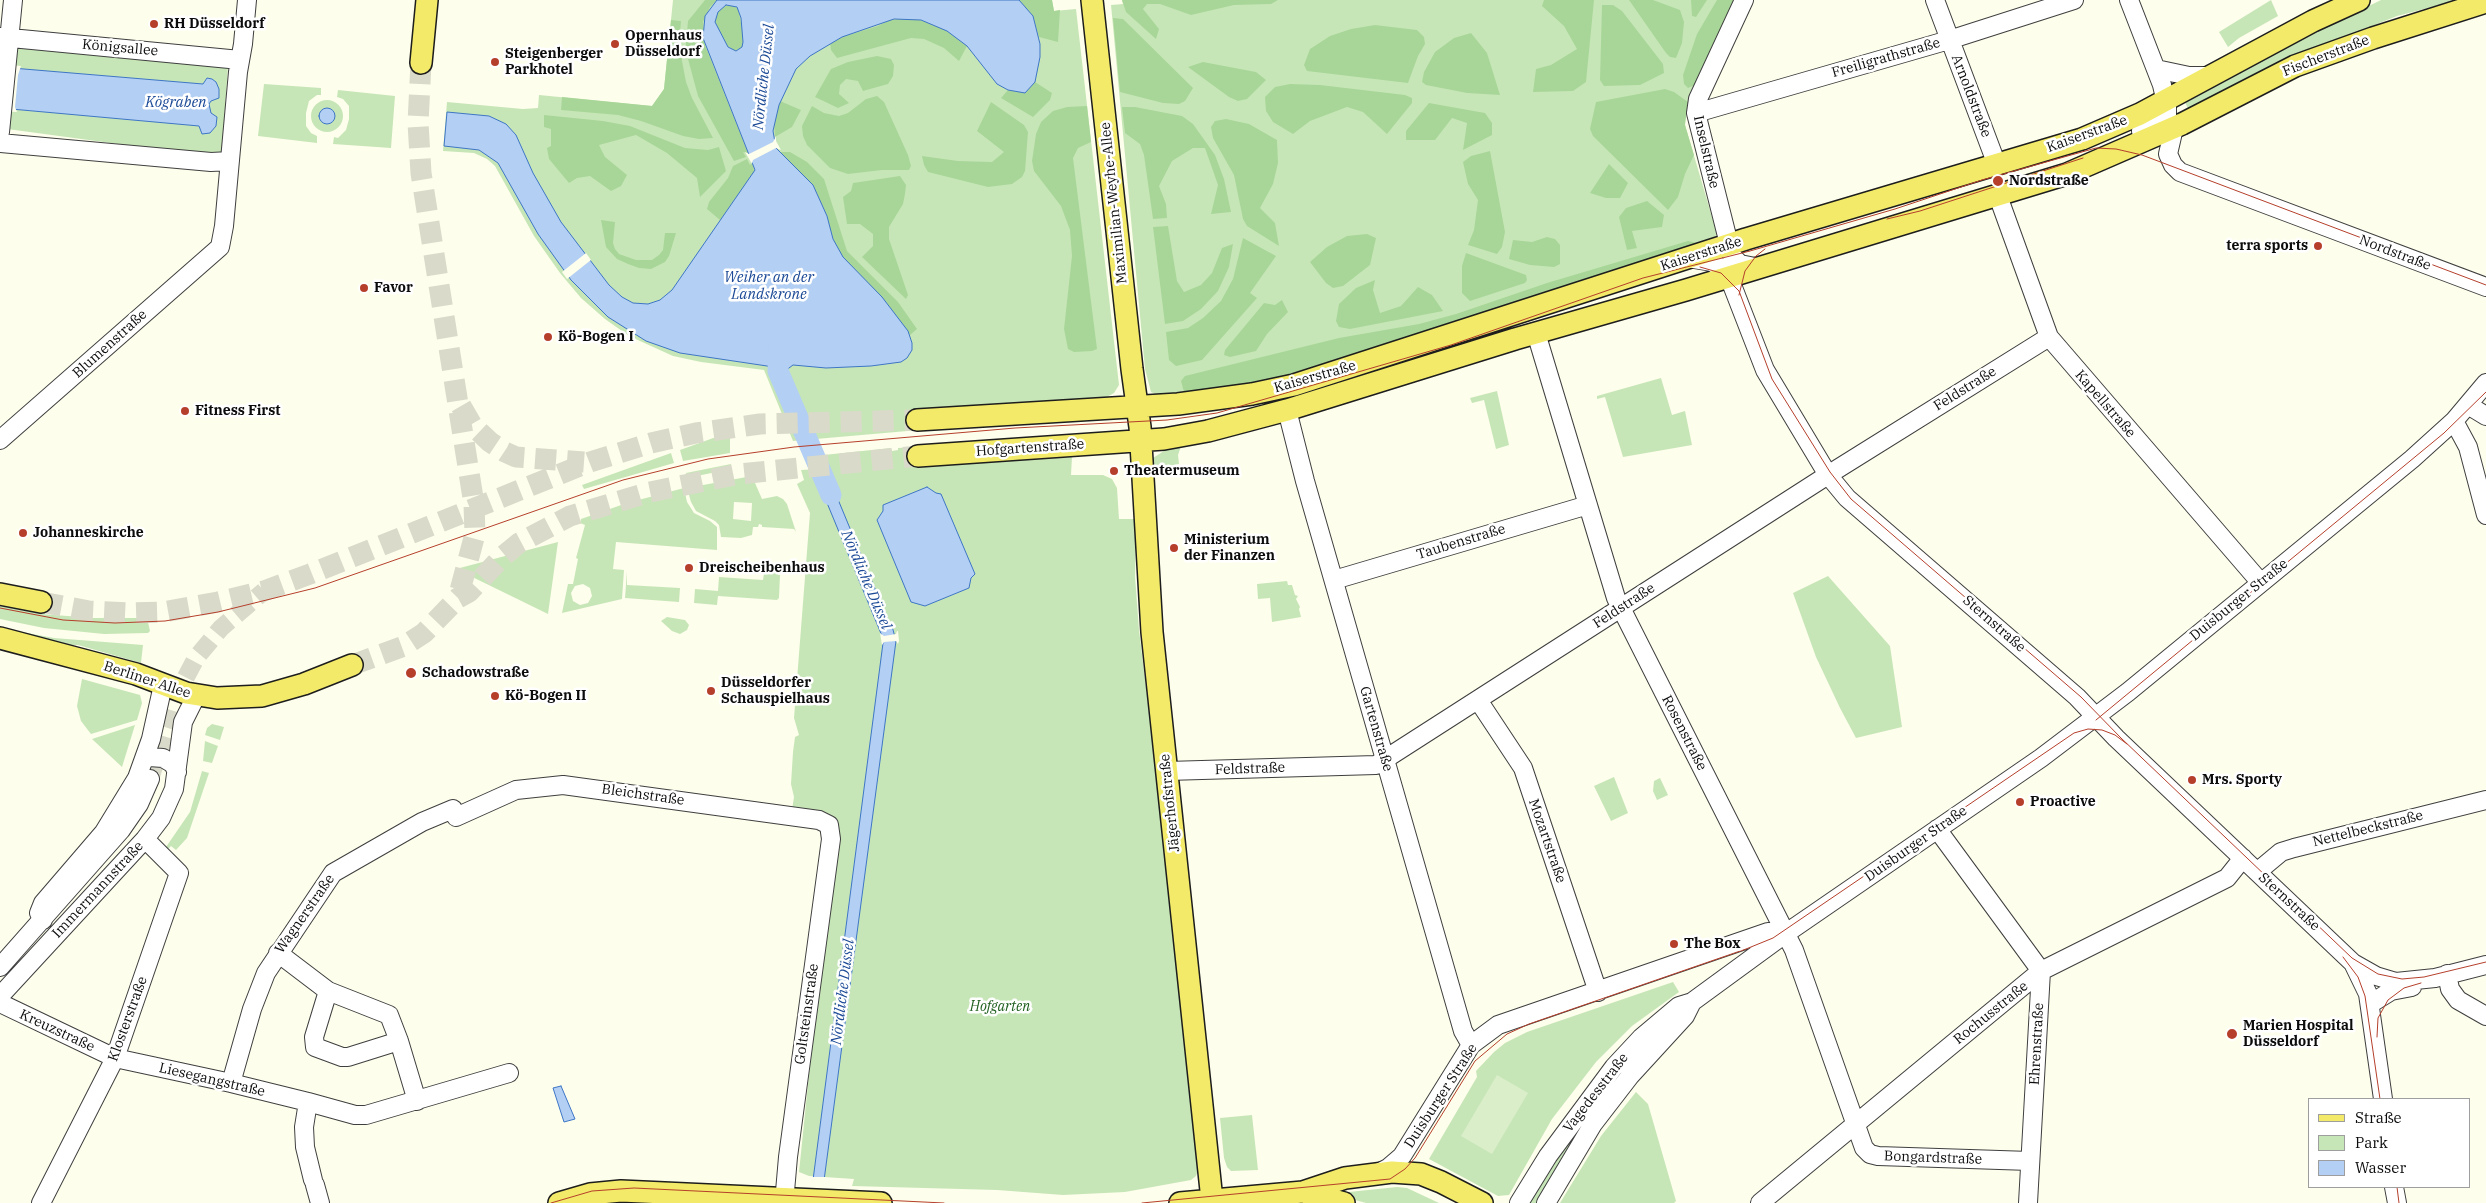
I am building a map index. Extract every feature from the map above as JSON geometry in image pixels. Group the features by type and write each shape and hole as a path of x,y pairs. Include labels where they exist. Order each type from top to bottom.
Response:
{"main road":[{"path":"421,63 427,0"},
{"name":"Maximilian-Weyhe-Allee","path":"1092,0 1130,359 1138,406"},
{"path":"2166,100 2313,21 2358,0"},
{"name":"Fischerstraße","path":"2174,128 2310,60 2486,2"},
{"name":"Kaiserstraße","path":"1138,406 1215,400 1294,386 1728,245 2089,136 2140,114 2166,100"},
{"name":"Kaiserstraße","path":"1141,441 1208,431 1288,410 1536,333 1998,196 2067,174 2174,128"},
{"path":"917,420 1138,406"},
{"name":"Jägerhofstraße","path":"1138,406 1152,632 1212,1200"},
{"name":"Hofgartenstraße","path":"918,456 1141,441"},
{"path":"0,594 41,602"},
{"name":"Berliner Allee","path":"1,640 136,674 196,696 232,699 262,696 304,684 352,665"},
{"path":"1378,1173 1421,1174 1482,1203"},
{"name":"Duisburger Straße","path":"1180,1203 1303,1192 1345,1178 1378,1173"},
{"path":"560,1203 616,1191 655,1198 882,1203"},
{"name":"Duisburger Straße","path":"1303,1192 1344,1203"}],"street":[{"path":"1,124 7,59 5,38 13,0"},
{"path":"0,143 211,162 230,161 247,0"},
{"name":"Inselstraße","path":"1744,0 1698,99 1696,113 1728,245 1736,261 1755,267"},
{"name":"Arnoldstraße","path":"1935,0 1997,165"},
{"name":"Freiligrathstraße","path":"1696,113 1950,40 2074,0"},
{"path":"2129,0 2166,100"},
{"name":"Königsallee","path":"5,38 240,60"},
{"path":"2156,69 2189,76 2208,76"},
{"name":"Kaiserstraße","path":"2102,158 2142,130 2162,121 2167,112 2166,100"},
{"name":"Nordstraße","path":"2174,128 2168,154 2173,165 2180,172 2486,287"},
{"name":"Blumenstraße","path":"2,433 220,247 224,226 230,161"},
{"name":"Kapellstraße","path":"1998,196 2049,337 2261,582"},
{"path":"1688,258 1712,262 1727,272 1729,276"},
{"name":"Sternstraße","path":"1729,276 1765,370 1828,475 1847,498 2013,641 2096,716 2353,963 2376,976 2396,982 2441,976"},
{"name":"Rosenstraße","path":"1536,333 1621,608 1794,950 1856,1124"},
{"name":"Feldstraße","path":"1167,771 1376,765 1828,475 2049,337"},
{"name":"Duisburger Straße","path":"1378,1173 1388,1168 1402,1156 1471,1045 1480,1037 1512,1019 1598,992 1768,932 1785,934 2041,758 2128,692 2412,458 2454,421 2486,383"},
{"path":"2468,405 2486,416"},
{"name":"Gartenstraße","path":"1288,410 1344,618 1463,1031 1471,1045"},
{"path":"2454,421 2468,447 2486,515"},
{"name":"Taubenstraße","path":"1334,580 1588,504"},
{"name":"Immermannstraße","path":"43,920 39,913 42,903 111,822 126,799 143,761 157,716 163,685"},
{"name":"Immermannstraße","path":"0,996 145,839 169,804 177,772 183,722 196,696"},
{"name":"Mozartstraße","path":"1478,700 1523,768 1598,992"},
{"path":"143,761 149,757 163,758 173,764 177,772"},
{"name":"Immermannstraße","path":"0,967 121,830 139,804 150,779"},
{"name":"Bleichstraße","path":"455,813 516,790 563,785 819,820 825,822 831,829"},
{"name":"Nettelbeckstraße","path":"2257,872 2281,852 2486,800"},
{"name":"Wagnerstraße","path":"231,1083 266,972 333,873 339,867 422,822 455,813"},
{"name":"Goltsteinstraße","path":"800,1200 831,829"},
{"path":"1937,829 2041,972"},
{"name":"Klosterstraße","path":"41,1203 115,1058 179,873 145,839"},
{"name":"Rochusstraße","path":"1760,1203 2041,972 2227,878 2243,858"},
{"name":"Vagedesstraße","path":"1519,1203 1548,1156 1614,1067 1641,1038 1678,1006 1692,1002 1785,934"},
{"path":"278,953 328,991 389,1015 417,1101"},
{"name":"Sternstraße","path":"2353,963 2365,985 2370,1004 2383,1098"},
{"path":"2370,1004 2391,991 2416,986 2441,976 2486,965"},
{"name":"Ehrenstraße","path":"2028,1203 2041,972"},
{"path":"2441,976 2458,1000 2486,1016"},
{"path":"328,991 314,1037 315,1047 342,1057 399,1041"},
{"name":"Vagedesstraße","path":"1546,1203 1593,1124 1636,1069 1685,1016 1692,1002"},
{"name":"Kreuzstraße","path":"0,1003 115,1058"},
{"name":"Liesegangstraße","path":"115,1058 231,1083 361,1116 509,1073"},
{"path":"308,1102 304,1128 305,1147 320,1203"},
{"name":"Bongardstraße","path":"1856,1124 1864,1148 1870,1154 1878,1156 2030,1162"},
{"path":"2394,1188 2397,1203"}],"green space":[{"path":"673,0 1052,0 1054,11 1076,9 1119,385 1114,393 1105,398 919,430 793,441 764,370 701,362 673,356 629,336 605,319 581,298 560,273 534,236 495,166 487,159 474,153 443,151 447,102 523,109 538,108 539,95 652,106 664,89"},
{"path":"705,0 717,0 710,7 703,22 705,45 748,153 743,152 746,157 734,161 698,96 688,59 686,43 688,21"},
{"path":"1019,0 1052,0 1054,11 1060,10 1058,42 1039,37 1033,16"},
{"path":"1122,0 1736,0 1690,96 1685,115 1685,125 1717,234 1713,239 1230,388 1158,395 1151,392 1145,369 1111,5 1123,4"},
{"path":"1122,0 1278,0 1271,4 1234,5 1191,15 1160,4 1147,4 1143,9 1159,29 1156,39 1126,12"},
{"path":"1544,0 1594,0 1586,82 1573,91 1533,92 1536,69 1551,65 1577,49 1564,26 1542,6"},
{"path":"1629,0 1653,0 1680,10 1684,22 1682,43 1676,58 1670,57 1666,53"},
{"path":"1691,0 1707,0 1696,17 1692,16"},
{"path":"1717,0 1736,0 1695,85 1688,88 1684,84 1683,75 1697,34"},
{"path":"2271,0 2278,16 2239,38 2228,47 2219,32"},
{"path":"2381,0 2459,0 2397,16 2312,50 2189,111 2184,100 2221,79"},
{"path":"731,4 738,9 744,37 742,47 735,51 725,44 715,22 717,13 721,8"},
{"path":"1602,5 1613,5 1622,11 1663,64 1664,73 1640,85 1604,86 1600,80"},
{"path":"911,18 931,23 947,31 967,46 959,61 944,48 924,39 911,38 837,58 831,50 830,42 842,37 878,26 889,20"},
{"path":"1113,18 1123,19 1193,88 1185,101 1179,104 1163,103 1120,92"},
{"path":"671,20 681,21 679,45 686,82 692,98 713,138 699,139 683,136 618,115 561,110 562,97 652,106 664,89"},
{"path":"1375,25 1417,30 1424,37 1425,44 1418,56 1408,83 1307,71 1304,65 1310,49 1330,36 1351,29"},
{"path":"1471,33 1487,53 1500,95 1467,93 1426,85 1422,82 1424,72 1435,52 1454,38"},
{"path":"0,43 228,66 222,151 220,153 170,151 0,128"},
{"path":"877,56 891,59 894,65 893,76 888,84 863,91 858,81 846,79 840,85 839,94 849,103 838,108 815,97 831,69 848,62"},
{"path":"1203,62 1256,72 1266,80 1247,99 1238,101 1229,97 1188,67"},
{"path":"1035,82 1052,93 1050,100 1033,117 1001,98 1008,90 1025,93"},
{"path":"264,84 321,88 321,95 317,95 309,101 306,113 306,126 311,133 317,136 317,143 258,136"},
{"path":"1290,84 1320,85 1405,95 1412,98 1412,103 1387,134 1363,112 1347,107 1310,121 1293,134 1273,122 1266,111 1265,97 1275,87"},
{"path":"1665,89 1674,92 1688,102 1685,125 1694,155 1685,174 1678,197 1668,210 1593,136 1590,129 1596,102"},
{"path":"338,90 395,96 391,148 333,144 334,137 338,138 346,130 349,119 349,106 343,99 337,97"},
{"path":"877,96 884,102 908,155 911,166 909,170 882,170 848,174 830,168 807,145 803,136 802,126 812,106 824,113 839,116 848,113 866,99"},
{"path":"327,100 339,104 343,116 339,128 327,132 315,128 311,116 315,104"},
{"path":"780,101 801,110 792,127 775,137 774,121"},
{"path":"991,102 1024,125 1028,132 1025,171 1022,177 1012,184 988,187 928,172 922,156 958,161 992,162 1004,152 977,131"},
{"path":"1429,103 1485,113 1492,123 1492,135 1463,150 1467,123 1452,118 1435,140 1406,140 1406,131"},
{"path":"1087,106 1091,142 1078,148 1073,158 1097,349 1074,352 1068,349 1064,329 1072,256 1070,230 1061,206 1034,171 1032,161 1036,134 1041,122 1053,111 1067,107"},
{"path":"1122,107 1135,107 1182,116 1193,124 1215,155 1224,179 1231,212 1211,214 1218,185 1205,148 1193,148 1172,161 1159,186 1166,204 1167,218 1153,219 1144,155 1140,144 1125,133"},
{"path":"544,115 603,121 630,126 685,148 708,150 719,147 726,171 700,197 697,178 667,153 636,135 599,145 605,157 627,175 621,186 611,191 590,176 577,178 569,183 549,159 547,148 551,146 551,129 544,127"},
{"path":"1226,119 1249,124 1277,140 1278,163 1273,184 1260,208 1275,223 1279,246 1247,226 1243,219 1234,175 1213,138 1211,127 1215,121"},
{"path":"1490,151 1505,232 1502,247 1497,254 1468,245 1474,230 1478,200 1468,184 1463,162 1471,156"},
{"path":"780,152 790,152 807,162 824,179 847,251 898,302 917,329 910,335 882,297 842,257 833,239 827,216 813,185"},
{"path":"747,159 750,165 753,161 754,172 720,220 707,209 709,202 728,178 733,166"},
{"path":"1609,164 1628,183 1620,198 1606,198 1590,193"},
{"path":"900,176 906,185 905,194 903,204 889,227 889,239 908,295 906,299 862,257 873,246 873,234 860,224 847,224 843,197 851,191 853,183"},
{"path":"1647,201 1664,215 1662,227 1632,231 1637,248 1627,250 1619,217 1626,208"},
{"path":"601,220 615,222 613,243 615,249 619,254 636,260 652,260 663,250 665,233 676,233 669,256 665,262 651,269 639,268 617,259 606,247"},
{"path":"1168,226 1177,281 1184,292 1201,285 1212,273 1222,248 1233,244 1229,267 1218,291 1201,309 1183,321 1165,324 1153,227"},
{"path":"1367,234 1376,238 1370,265 1343,286 1333,288 1326,283 1310,262 1327,247 1347,236"},
{"path":"1547,237 1555,239 1560,245 1560,264 1554,267 1530,265 1509,259 1513,240 1532,242"},
{"path":"1243,238 1276,256 1250,293 1257,298 1202,360 1176,366 1169,360 1166,332 1188,328 1203,318 1221,301 1233,279"},
{"path":"1688,241 1701,244 1296,376 1230,388 1184,392 1181,381 1185,376 1339,338 1419,324"},
{"path":"1466,253 1526,275 1527,280 1525,283 1470,301 1462,293 1462,266"},
{"path":"1375,280 1373,290 1380,313 1401,306 1418,287 1432,295 1443,311 1350,329 1339,327 1336,321 1339,304 1356,288"},
{"path":"1282,300 1288,312 1267,334 1256,351 1230,357 1224,355 1225,350 1264,303 1275,305"},
{"path":"1661,378 1672,415 1685,411 1692,445 1623,457 1605,397 1597,399 1597,396"},
{"path":"1497,391 1509,445 1496,449 1484,400 1472,403 1470,398"},
{"path":"730,432 730,453 683,461 680,450"},
{"path":"1181,446 1178,455 1179,464 1154,471 1153,458 1167,449"},
{"name":"Hofgarten","path":"914,447 961,462 1072,457 1071,475 1103,475 1112,479 1117,488 1119,519 1136,519 1135,576 1139,630 1165,843 1199,1168 1196,1176 1191,1180 1125,1192 1063,1195 997,1190 852,1186 854,1179 809,1176 799,1172 834,831 792,810 794,797 791,784 793,752 795,737 799,735 794,718 810,513 797,484 804,480 801,470 819,469 814,456 891,448 892,451 898,450 898,448"},
{"path":"671,453 674,463 584,489 582,485"},
{"path":"731,464 731,469 687,478 686,473"},
{"path":"752,476 762,499 777,496 787,504 796,532 794,529 762,527 759,524 758,527 753,527 752,535 741,538 721,537 719,525 696,511 687,488","holes":["734,502 752,503 751,521 733,519"]},
{"path":"684,488 687,502 694,513 717,527 717,550 616,542 613,569 624,570 622,599 562,613 568,584 573,584 578,559 576,558 585,525 580,523 581,519 627,503","holes":["583,584 590,588 592,596 588,603 580,605 573,601 571,593 575,586"]},
{"path":"558,542 548,614 456,569"},
{"path":"765,566 778,567 778,575 780,575 779,598 777,600 718,596 717,605 694,603 695,589 718,591 719,577 763,580"},
{"path":"627,571 627,585 680,588 679,602 625,598"},
{"path":"1828,576 1890,646 1902,727 1856,738 1840,708 1816,657 1793,593"},
{"path":"1287,581 1288,585 1292,585 1295,595 1298,596 1296,599 1300,607 1301,617 1272,622 1270,598 1258,599 1257,584"},
{"path":"0,606 41,614 94,618 147,618 150,631 148,633 104,634 44,628 0,619"},
{"path":"667,617 685,620 689,625 687,630 680,634 672,631 661,621"},
{"path":"0,628 54,638 143,645 141,663 78,645 60,646"},
{"path":"82,679 140,695 142,703 137,720 91,734 81,721 77,706"},
{"path":"212,724 224,727 220,740 205,735 207,728"},
{"path":"135,725 122,767 92,739"},
{"path":"205,741 218,746 212,763 203,761"},
{"path":"202,771 209,773 187,838 176,850 171,846 168,849 166,847 190,812"},
{"path":"1614,777 1628,813 1611,821 1594,786"},
{"path":"1660,778 1668,795 1657,800 1653,791 1654,781"},
{"path":"1673,982 1679,992 1632,1026 1596,1062 1552,1119 1509,1195 1498,1196 1429,1159 1477,1077 1476,1071 1505,1043 1527,1032"},
{"path":"1641,1044 1645,1049 1579,1132 1537,1203 1529,1203 1558,1151"},
{"path":"1497,1075 1528,1093 1492,1154 1461,1136"},
{"path":"1636,1092 1648,1104 1676,1201 1674,1203 1560,1203 1601,1136"},
{"path":"1252,1115 1258,1170 1231,1171 1227,1167 1224,1158 1220,1118"},
{"path":"1397,1187 1407,1188 1439,1203 1366,1203 1348,1198 1349,1192"}],"water":[{"name":"Weiher an der Landskrone","path":"717,0 1019,0 1033,16 1040,44 1040,57 1035,82 1025,93 1008,90 997,84 967,46 947,31 921,20 894,19 842,37 810,56 796,69 779,105 773,131 776,148 813,185 827,216 833,239 843,257 882,297 908,331 912,350 907,358 901,362 871,366 826,368 793,365 785,371 772,371 771,367 767,366 680,353 646,341 608,317 571,280 538,234 498,163 479,150 444,146 447,112 489,116 506,124 516,135 533,173 561,222 609,285 622,297 633,303 648,304 660,300 672,290 755,170 703,38 705,16","holes":["726,5 737,7 741,18 743,42 742,47 736,51 728,47 715,22 718,12"]},
{"name":"Kögraben","path":"0,67 203,84 207,78 212,79 216,82 219,89 219,98 211,101 209,104 211,113 217,117 216,126 210,133 202,134 199,126 0,108"},
{"path":"327,108 333,110 335,116 333,122 327,124 321,122 319,116 321,110"},
{"path":"775,376 787,377 796,400 785,401"},
{"path":"799,407 813,441 802,442 788,408"},
{"path":"825,468 892,626 896,641 821,1203 810,1203 883,643 882,636 813,469"},
{"path":"927,487 941,494 975,574 971,578 969,588 925,606 911,602 877,520 883,511 883,505"},
{"path":"561,1086 575,1119 564,1122 553,1088"}],"pier":[{"path":"0,64 21,66 18,75 15,107 17,112 0,111"},
{"path":"776,136 776,141 781,150 776,148 753,160 752,164 745,152 749,154 773,142"},
{"path":"586,253 591,260 567,279 562,272"},
{"path":"897,631 898,644 896,641 884,642 882,645 880,633 884,636 896,634"},
{"path":"811,1177 826,1177 823,1203 808,1203"}],"waterway":[{"name":"Nördliche Düssel","path":"779,343 778,371 831,495"}],"tunnel":[{"path":"421,63 418,123 421,173 474,504 475,534 458,598"},
{"path":"461,406 472,425 490,442 505,452 516,457 584,462"},
{"path":"41,602 89,611 130,613 163,612 218,602 264,591 590,462 651,443 696,433 760,424 917,420"},
{"path":"352,665 404,646 424,633 458,598 469,592 502,557 519,543 570,516 650,492 739,474 918,456"},
{"path":"150,779 177,694 196,658 221,628 264,591"}],"tram line":[{"path":"0,608 63,620 115,623 165,621 218,612 315,588 623,480 708,459 794,447 1015,428 1167,420 1217,413 1451,345 1643,278 1750,251 1895,209 1982,180 2096,148 2116,149 2142,155 2486,285"},
{"path":"1887,219 1920,211 2083,158"},
{"path":"1739,295 1745,271 1756,256 1765,249"},
{"path":"1700,267 1721,273 1739,291 1772,379 1830,472 1851,499 2081,697 2121,738 2352,958 2378,974 2402,979 2424,977 2486,962"},
{"path":"2096,720 2444,433 2486,392"},
{"path":"1142,1203 1390,1179 1405,1169 1415,1158 1475,1061 1507,1034 1529,1024 1773,938 2074,733 2088,729 2102,730 2115,735 2127,744"},
{"path":"2343,957 2358,977 2365,996 2380,1098"},
{"path":"2377,1037 2378,1018 2388,1000 2404,988 2421,983"},
{"path":"551,1203 592,1191 634,1188 944,1203"},
{"path":"2397,1188 2399,1203"}],"place":[{"name":"RH Düsseldorf","path":"154,24"},
{"name":"Opernhaus Düsseldorf","path":"615,44"},
{"name":"Steigenberger Parkhotel","path":"495,62"},
{"name":"Nordstraße","path":"1998,181"},
{"name":"terra sports","path":"2318,246"},
{"name":"Favor","path":"364,288"},
{"name":"Kö-Bogen I","path":"548,337"},
{"name":"Fitness First","path":"185,411"},
{"name":"Theatermuseum","path":"1114,471"},
{"name":"Johanneskirche","path":"23,533"},
{"name":"Ministerium der Finanzen","path":"1174,548"},
{"name":"Dreischeibenhaus","path":"689,568"},
{"name":"Schadowstraße","path":"411,673"},
{"name":"Düsseldorfer Schauspielhaus","path":"711,691"},
{"name":"Kö-Bogen II","path":"495,696"},
{"name":"Mrs. Sporty","path":"2192,780"},
{"name":"Proactive","path":"2020,802"},
{"name":"The Box","path":"1674,944"},
{"name":"Marien Hospital Düsseldorf","path":"2232,1034"}]}
